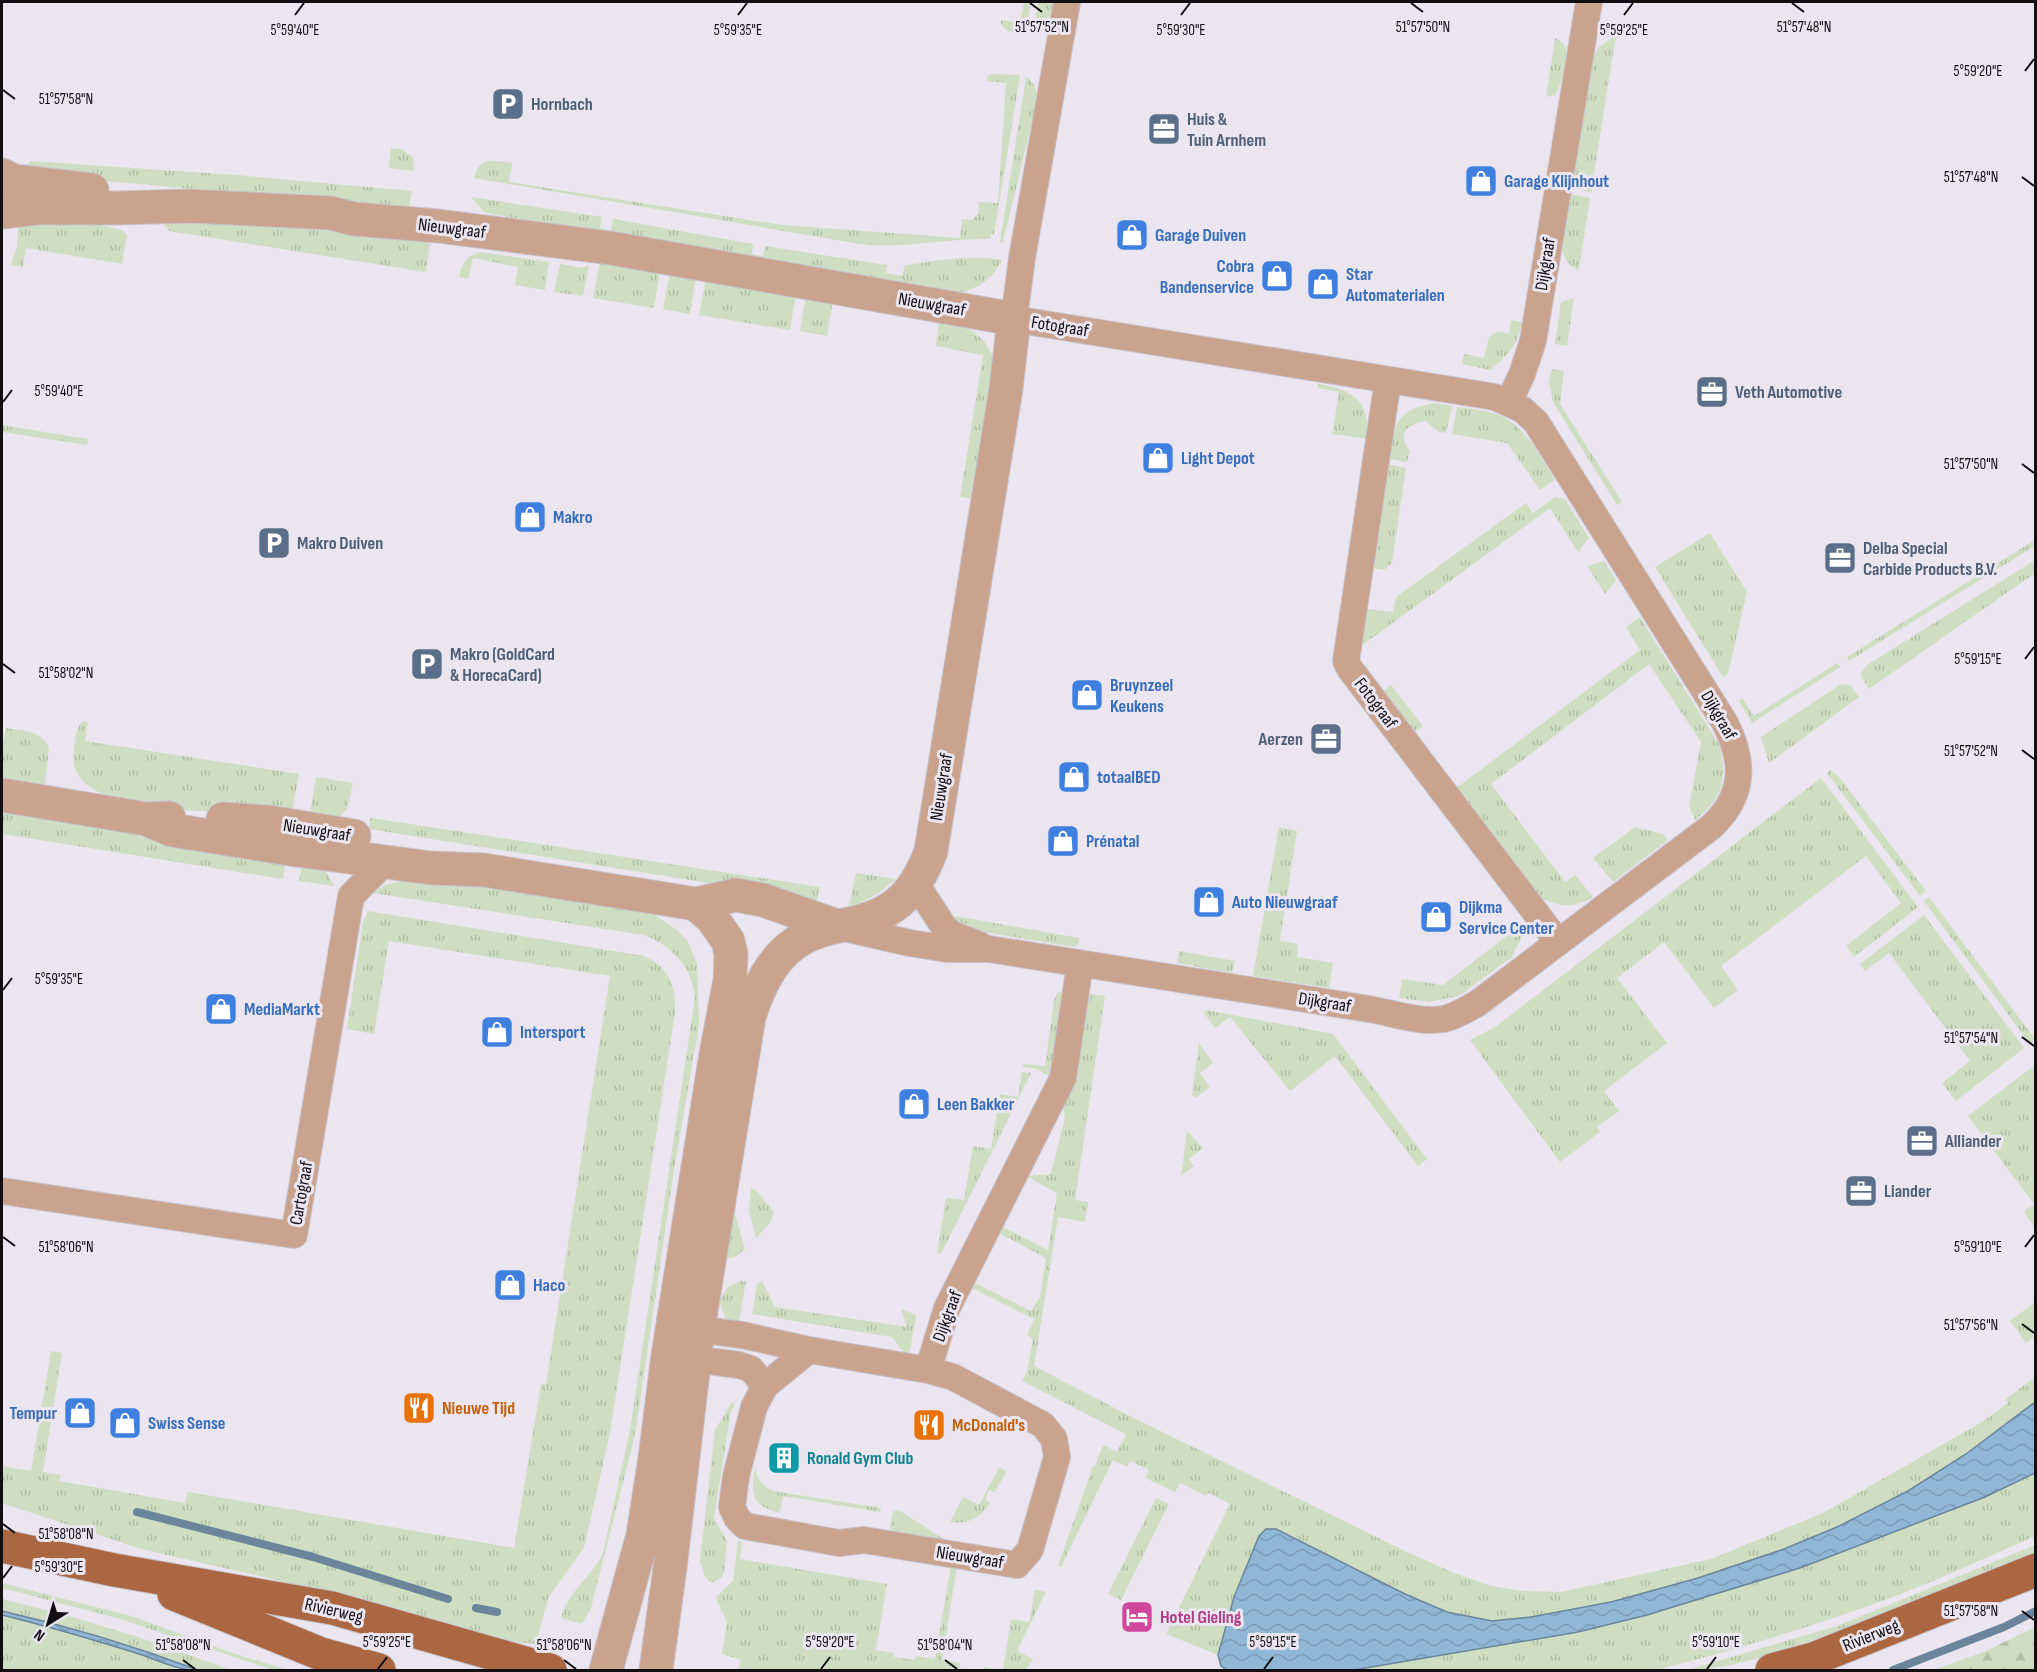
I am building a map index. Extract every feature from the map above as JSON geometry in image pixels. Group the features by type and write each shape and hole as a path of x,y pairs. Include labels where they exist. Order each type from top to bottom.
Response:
{"main road":[{"name":"Rivierweg","path":"2,1546 114,1570 332,1608 550,1671"},
{"name":"Rivierweg","path":"114,1570 321,1654 379,1671"},
{"name":"Rivierweg","path":"1772,1671 1813,1659 2036,1570"}],"street":[{"name":"Fotograaf","path":"1067,2 1022,258 1014,319 1495,397 1509,402"},
{"name":"Dijkgraaf","path":"837,926 947,949 989,949 1434,1020 1461,1012 1478,1003 1722,817 1736,793 1739,757 1735,741 1536,422 1523,410 1509,402 1522,374 1533,341 1589,2"},
{"name":"Nieuwgraaf","path":"2,175 14,181 114,193 188,206"},
{"name":"Nieuwgraaf","path":"2,212 37,208 188,206 331,213 354,219 438,226 610,248 1014,319 1006,389 931,851 916,884 896,904 883,913 812,934 785,951 764,980 754,1001 683,1342 655,1458 643,1535 606,1671"},
{"name":"Fotograaf","path":"1388,380 1346,661 1558,942"},
{"name":"Nieuwgraaf","path":"2,795 146,819 206,818 268,822 434,851 484,870"},
{"name":"Nieuwgraaf","path":"146,819 172,830 330,855 431,868 484,870 696,903 736,895 763,900 837,926"},
{"path":"330,855 351,896 385,862"},
{"name":"Dijkgraaf","path":"916,884 944,927 952,934 989,949"},
{"name":"Cartograaf","path":"2,1191 294,1235 351,896"},
{"name":"Nieuwgraaf","path":"656,1671 683,1342 716,1054 730,980 731,954 728,941 712,918 696,903"},
{"name":"Dijkgraaf","path":"928,1370 947,1308 1063,1078 1080,964"},
{"name":"Nieuwgraaf","path":"683,1342 742,1335 809,1350 928,1370 953,1377 1043,1425 1054,1439 1057,1457 1030,1550 1017,1565 864,1540 839,1543 745,1526 737,1518 732,1508 736,1476 754,1407 765,1386 809,1350"},
{"path":"683,1342 751,1369 765,1386"}],"green space":[{"path":"1024,2 1031,2 1025,34 1007,31 1001,24 1001,20 1020,23"},
{"path":"1038,2 1053,2 1048,21 1033,34"},
{"path":"1616,35 1591,192 1572,189 1593,57 1599,47"},
{"path":"1555,38 1566,48 1565,65 1555,95 1546,97"},
{"path":"991,74 1020,75 994,235 991,234 990,239 892,245 860,244 474,178 479,166 483,163 499,161 512,163 509,182 782,225 960,238 962,219 972,220 978,214 979,202 998,203 1006,83 987,81 987,77"},
{"path":"1026,77 1036,89 1036,105 1003,242 1000,242"},
{"path":"391,148 401,149 413,157 414,171 389,168"},
{"path":"31,161 236,175 412,191 409,206 397,212 334,201 24,174 23,168"},
{"path":"1571,194 1590,198 1579,270 1568,262 1562,250"},
{"path":"471,197 602,217 600,228 611,230 613,219 753,244 752,254 763,256 765,246 887,265 886,273 902,276 905,265 966,258 1002,260 994,273 984,282 958,294 491,214 483,211"},
{"path":"57,216 122,230 127,235 122,264 26,248 23,267 11,265 17,247 19,218"},
{"path":"160,219 432,232 426,272 169,231"},
{"path":"481,252 549,262 545,290 515,285 518,267 473,258 468,279 459,277 466,260"},
{"path":"600,261 660,270 654,308 593,298"},
{"path":"560,264 581,268 589,265 583,296 554,292"},
{"path":"670,272 696,276 690,314 663,309"},
{"path":"706,278 796,293 790,330 699,315"},
{"path":"806,295 833,300 827,336 800,331"},
{"path":"1574,298 1567,346 1555,344 1561,302"},
{"path":"939,319 965,327 973,332 985,343 994,360 974,499 960,497 983,355 936,346"},
{"path":"1511,320 1522,322 1518,337 1511,349 1496,365 1490,370 1462,364 1464,354 1484,358 1489,337 1498,331 1509,334"},
{"path":"1552,369 1564,371 1560,404 1622,502 1617,505 1553,402 1549,382"},
{"path":"1318,384 1331,386 1357,399 1366,415 1368,439 1332,434 1339,392 1318,388"},
{"path":"1435,403 1452,406 1446,433 1439,432 1425,421 1414,424 1404,435 1410,451 1407,462 1388,459 1392,437 1399,420 1412,410"},
{"path":"1457,407 1493,413 1517,426 1538,452 1555,480 1540,490 1507,443 1452,434"},
{"path":"2,425 88,439 87,445 2,432"},
{"path":"1387,464 1406,468 1392,563 1384,570 1369,568"},
{"path":"1555,497 1565,499 1589,538 1578,552 1550,508 1357,649 1364,609 1393,612 1396,597 1526,503 1533,513"},
{"path":"1710,533 1747,592 1728,674 1723,677 1655,567"},
{"path":"2035,540 2035,546 1849,661 1847,657"},
{"path":"2035,560 2035,573 1869,689 1861,673 1867,665"},
{"path":"1604,561 1616,580 1605,594 1587,566"},
{"path":"1640,617 1720,746 1723,769 1721,788 1712,804 1695,820 1689,806 1701,742 1649,664 1491,784 1565,882 1575,875 1593,897 1573,905 1554,903 1540,898 1455,789 1640,650 1626,627"},
{"path":"1837,663 1840,667 1752,723 1739,701 1742,698 1754,716"},
{"path":"1847,684 1859,697 1769,763 1761,737 1840,685"},
{"path":"1391,685 1423,726 1413,733 1382,692"},
{"path":"83,721 88,722 85,741 299,774 291,818 142,805 114,798 91,788 77,772 74,751 78,728"},
{"path":"6,728 31,732 46,742 49,748 45,786 2,782 2,739 4,739"},
{"path":"1830,770 1839,777 1926,891 1920,896 1827,773"},
{"path":"316,777 353,783 347,809 336,821 309,820"},
{"path":"1821,778 1918,907 1854,957 1846,946 1901,903 1866,856 1721,966 1738,990 1714,1008 1664,942 1617,978 1667,1043 1604,1091 1619,1111 1597,1127 1600,1132 1560,1162 1470,1040 1495,1027"},
{"path":"2,810 287,854 283,879 2,834"},
{"path":"370,818 820,887 815,907 765,892 369,829"},
{"path":"1279,827 1297,831 1280,941 1298,944 1297,957 1333,963 1329,988 1253,976"},
{"path":"1635,827 1663,834 1668,840 1613,882 1593,858"},
{"path":"303,857 322,868 334,886 299,881"},
{"path":"856,873 896,879 876,895 849,907"},
{"path":"406,879 441,879 652,913 677,930 687,940 697,963 699,1025 674,1170 635,1435 591,1608 582,1624 561,1618 574,1592 593,1570 603,1553 630,1430 695,997 693,986 690,976 679,959 663,945 644,935 373,893 383,886"},
{"path":"1929,897 2035,1039 2030,1044 1924,901"},
{"path":"368,911 644,956 665,972 670,979 674,994 675,1013 610,1433 584,1548 548,1598 536,1644 513,1642 329,1592 141,1549 2,1503 2,1466 31,1471 51,1351 62,1353 43,1472 61,1475 59,1481 185,1503 188,1492 514,1548 541,1384 546,1384 610,976 389,941 374,1034 347,1029 363,922"},
{"path":"949,915 1079,938 1078,944 1074,947 972,930 961,925"},
{"path":"1924,915 2024,1048 1956,1101 1942,1083 1970,1061 1889,953 1865,971 1860,964"},
{"path":"1521,925 1522,936 1512,957 1459,996 1429,1002 1399,998 1402,979 1443,985"},
{"path":"1179,951 1235,961 1232,973 1177,963"},
{"path":"1058,991 1061,992 1062,1002 1051,1077 1036,1069 1023,1067 1023,1064 1045,1066 1054,1001"},
{"path":"1090,994 1105,996 1075,1200 1088,1202 1085,1222 1058,1217 1034,1366 1134,1418 1454,1573 1491,1586 1522,1591 1561,1592 1711,1559 1823,1513 1982,1422 2008,1403 2006,1399 2035,1377 2035,1402 1966,1454 1908,1491 1837,1526 1784,1549 1698,1578 1611,1602 1531,1617 1492,1621 1447,1612 1259,1536 1234,1597 1218,1655 1166,1634 1230,1504 1209,1493 1206,1496 1180,1483 1175,1492 1145,1478 1149,1470 1130,1461 1127,1467 1113,1460 1061,1567 1058,1566 1093,1466 1095,1466 1103,1445 1117,1452 1126,1434 1022,1381 1027,1372 1033,1339 1027,1335 1034,1319 970,1287 973,1282 1031,1311 1040,1297 1046,1258 997,1232 1001,1226 1048,1250 1057,1193 1026,1176 1051,1174 1065,1117 1062,1104 1086,1000"},
{"path":"1206,1010 1333,1034 1427,1159 1418,1166 1335,1056 1290,1091 1230,1017 1215,1028 1204,1013"},
{"path":"1199,1043 1213,1063 1200,1073 1210,1087 1195,1098 1192,1095"},
{"path":"2035,1065 2035,1228 2024,1212 2034,1204 1968,1116"},
{"path":"1022,1072 1031,1073 941,1254 937,1253 946,1198 964,1200 973,1146 991,1149 1000,1094 1018,1097"},
{"path":"1187,1131 1203,1148 1189,1159 1194,1166 1181,1176"},
{"path":"751,1188 756,1190 774,1212 770,1223 756,1238 749,1211"},
{"path":"733,1202 736,1202 735,1214 745,1249 731,1258 725,1256"},
{"path":"746,1281 738,1328 726,1319 719,1300 729,1286"},
{"path":"762,1281 775,1307 907,1327 901,1309 916,1315 909,1356 892,1337 752,1314 757,1284"},
{"path":"2035,1302 2035,1336 2026,1343 2010,1321"},
{"path":"732,1402 735,1405 731,1411 714,1518 727,1541 724,1572 722,1577 712,1583 705,1577 700,1560 715,1430"},
{"path":"755,1466 760,1481 773,1491 881,1508 880,1512 783,1496 780,1513 770,1510 758,1502 755,1497 753,1483"},
{"path":"999,1468 1007,1471 995,1492 989,1490 985,1500 990,1503 986,1508 978,1516 968,1521 950,1522 963,1497 979,1505"},
{"path":"2035,1473 2035,1536 1901,1594 1748,1645 1656,1670 1354,1670 1408,1661 1800,1568 1985,1497"},
{"path":"1156,1498 1169,1504 1121,1600 1108,1594"},
{"path":"893,1510 900,1511 950,1543 895,1534 890,1528"},
{"path":"738,1541 742,1541 740,1559 887,1584 876,1650 894,1653 894,1657 915,1660 916,1656 935,1659 951,1565 957,1566 942,1660 960,1663 960,1668 975,1670 738,1670 741,1660 722,1654 727,1622 717,1596 733,1581"},
{"path":"2035,1545 2035,1554 1874,1619 1737,1664 1687,1670 1837,1626"},
{"path":"2,1583 131,1616 288,1670 273,1670 117,1618 2,1588"},
{"path":"1035,1590 1046,1592 1017,1651 1033,1659 1026,1670 1003,1670 1011,1619 1029,1622"},
{"path":"2,1599 138,1637 231,1670 2,1670"},
{"path":"2035,1627 2035,1670 1934,1670 1986,1651"},
{"path":"984,1667 1003,1670 984,1670"}],"water":[{"path":"2035,1402 2035,1473 1985,1497 1800,1568 1647,1615 1578,1632 1354,1670 1227,1670 1221,1666 1218,1655 1234,1597 1259,1536 1266,1529 1276,1529 1405,1594 1447,1612 1492,1621 1531,1617 1611,1602 1698,1578 1784,1549 1837,1527 1908,1491 1966,1454"},
{"path":"2,1611 101,1637 198,1670 174,1667 144,1655 2,1615"}],"waterway":[{"path":"137,1512 313,1557 448,1599"},
{"path":"476,1608 497,1612"},
{"path":"1893,1670 2004,1627 2036,1611"}],"place":[{"name":"Hornbach","path":"508,104"},
{"name":"Huis & Tuin Arnhem","path":"1164,129"},
{"name":"Garage Klijnhout","path":"1481,181"},
{"name":"Garage Duiven","path":"1132,235"},
{"name":"Cobra Bandenservice","path":"1277,276"},
{"name":"Star Automaterialen","path":"1323,284"},
{"name":"Veth Automotive","path":"1712,392"},
{"name":"Light Depot","path":"1158,458"},
{"name":"Makro","path":"530,517"},
{"name":"Makro Duiven","path":"274,543"},
{"name":"Delba Special Carbide Products B.V.","path":"1840,558"},
{"name":"Makro (GoldCard & HorecaCard)","path":"427,664"},
{"name":"Bruynzeel Keukens","path":"1087,695"},
{"name":"Aerzen","path":"1326,739"},
{"name":"totaalBED","path":"1074,777"},
{"name":"Prénatal","path":"1063,841"},
{"name":"Auto Nieuwgraaf","path":"1209,902"},
{"name":"Dijkma Service Center","path":"1436,917"},
{"name":"MediaMarkt","path":"221,1009"},
{"name":"Intersport","path":"497,1032"},
{"name":"Leen Bakker","path":"914,1104"},
{"name":"Alliander","path":"1922,1141"},
{"name":"Liander","path":"1861,1191"},
{"name":"Haco","path":"510,1285"},
{"name":"Nieuwe Tijd","path":"419,1408"},
{"name":"Tempur","path":"80,1413"},
{"name":"Swiss Sense","path":"125,1423"},
{"name":"McDonald's","path":"929,1425"},
{"name":"Ronald Gym Club","path":"784,1458"},
{"name":"Hotel Gieling","path":"1137,1617"}]}
